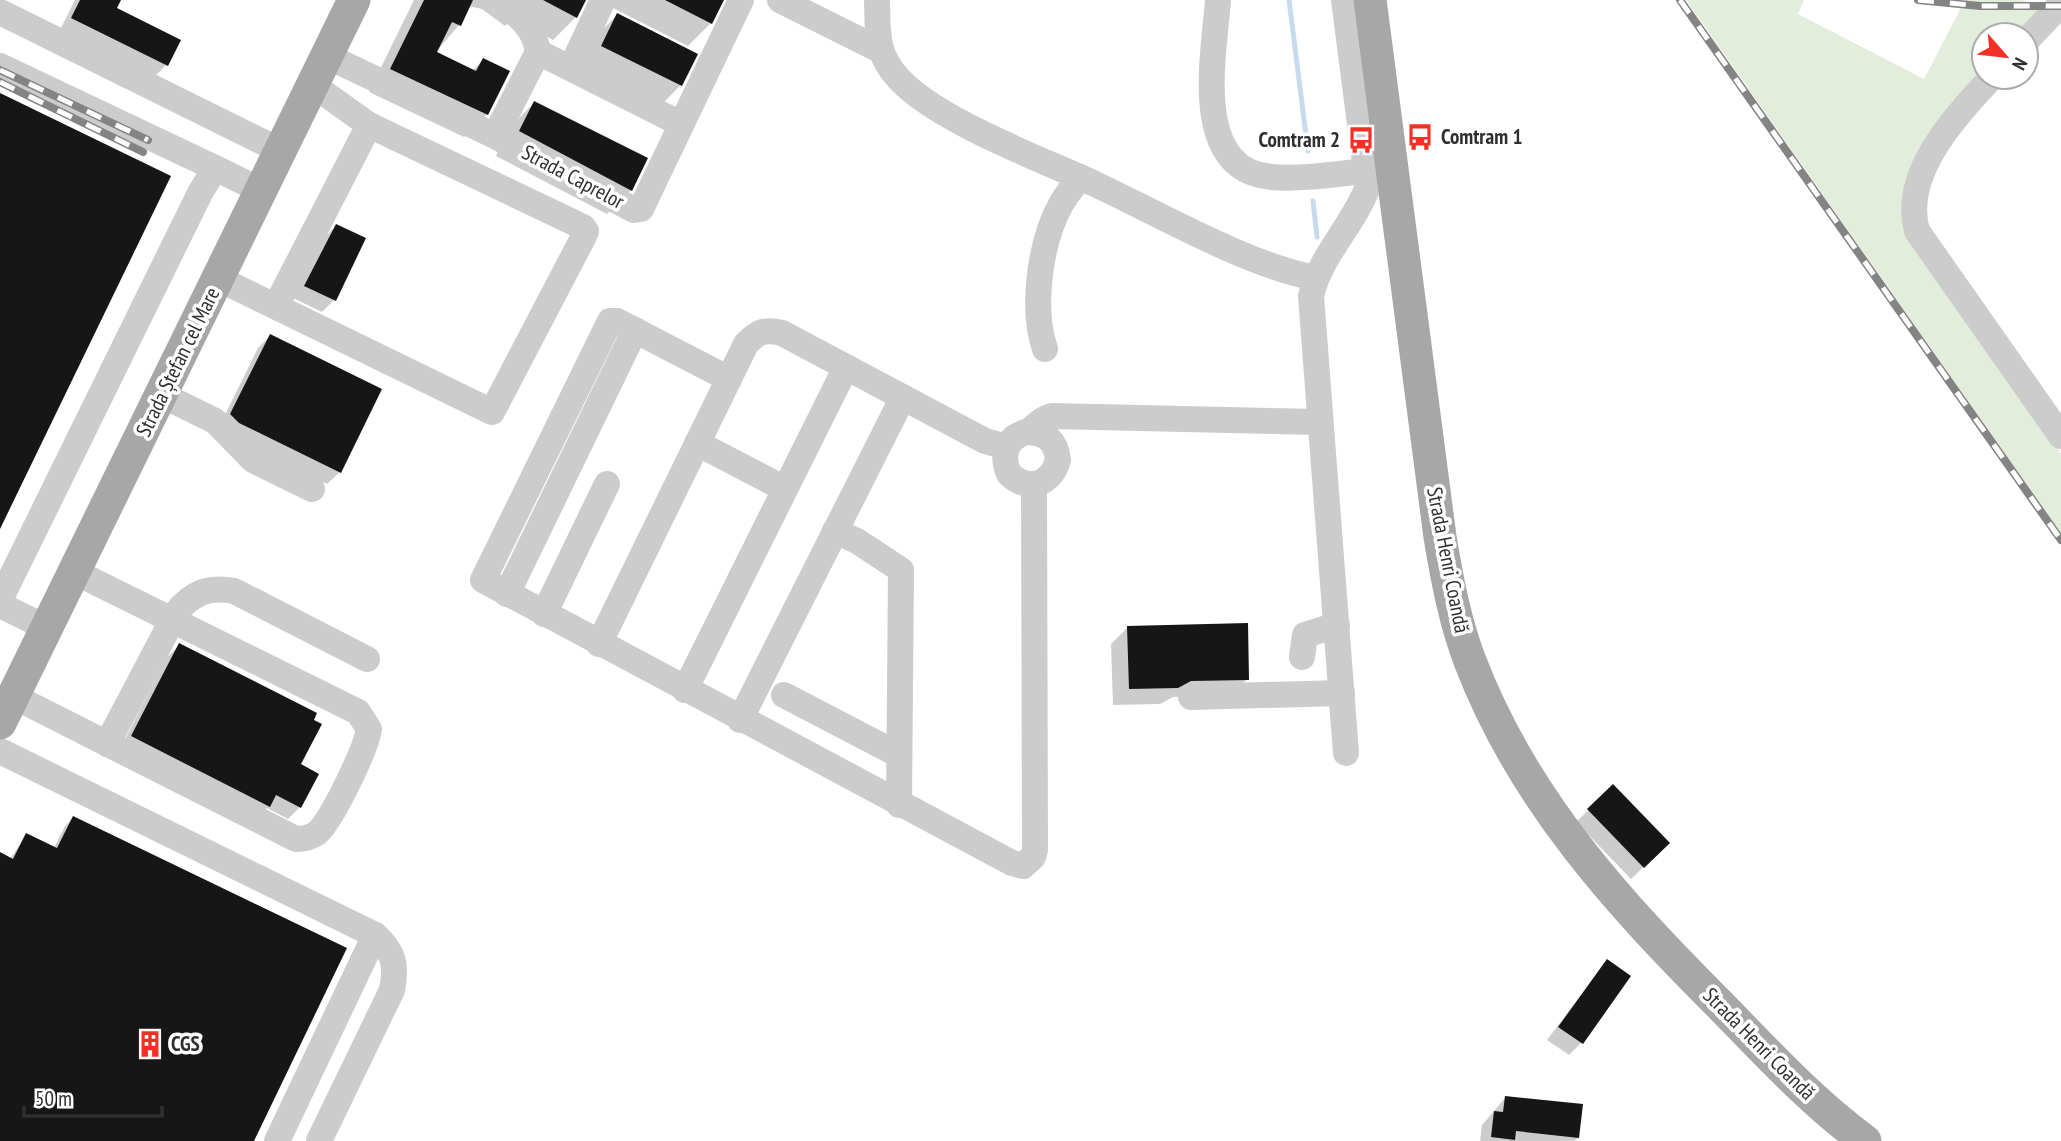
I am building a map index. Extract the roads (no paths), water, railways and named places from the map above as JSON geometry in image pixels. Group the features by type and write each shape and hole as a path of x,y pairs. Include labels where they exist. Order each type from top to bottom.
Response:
{"main road":[{"name":"Strada Ștefan cel Mare","path":"7,710 354,0"},
{"name":"Strada Henri Coandă","path":"1370,0 1380,169 1440,537 1456,617 1485,698 1513,753 1557,822 1599,878 1662,947 1840,1129 1865,1141"}],"street":[{"path":"495,136 538,52 536,36 530,27 497,0"},
{"path":"571,68 603,0"},
{"path":"538,52 681,124 741,0"},
{"path":"780,0 878,49 900,80 949,115 1277,267 1316,278"},
{"path":"877,0 878,49"},
{"path":"1218,0 1213,108 1219,142 1228,156 1253,173 1272,177 1380,169"},
{"path":"1344,0 1380,169 1316,278 1311,316 1346,753"},
{"path":"2040,26 2061,3 2048,0"},
{"path":"0,12 281,151"},
{"path":"0,66 262,191"},
{"path":"219,279 492,412 578,248 586,231 583,227 369,125 320,71"},
{"name":"Strada Caprelor","path":"320,71 495,136 634,210 641,209 645,204 681,124"},
{"path":"1979,91 1942,138 1917,188 1912,213 1923,239 2061,436"},
{"path":"276,306 369,125"},
{"path":"47,628 0,603 194,205 215,168"},
{"path":"1045,349 1036,300 1044,257 1060,205 1080,177"},
{"path":"729,379 617,321 610,321 483,580 899,805 1012,863 1023,866 1033,857 1034,485"},
{"path":"599,644 746,344 755,334 766,329 782,333 985,441 1007,447"},
{"path":"685,690 846,367"},
{"path":"162,396 215,421 253,460 312,489"},
{"path":"740,720 902,397"},
{"path":"1028,432 1043,419 1052,416 1320,422"},
{"path":"1028,432 1046,436 1053,443 1058,460 1050,477 1034,485 1016,481 1009,474 1004,456 1007,447 1019,434 1028,432"},
{"path":"697,443 785,489"},
{"path":"544,614 607,484"},
{"path":"835,531 857,541 901,570 899,805"},
{"path":"7,710 107,744 296,839 306,839 317,833 327,820 360,757 369,729 358,712 75,572"},
{"path":"107,744 173,620 187,600 204,590 218,588 234,591 368,659"},
{"path":"1302,657 1305,635 1337,625"},
{"path":"1191,697 1342,693"},
{"path":"785,695 900,755"},
{"path":"0,751 375,935 390,949 396,968 392,990 318,1141"},
{"path":"277,1141 375,935"}],"waterway":[{"path":"1289,0 1308,151"},
{"path":"1313,201 1317,237"}],"railway":[{"path":"1680,0 2061,540"},
{"path":"1918,0 1980,6 2061,6"},
{"path":"0,70 148,140"},
{"path":"0,82 143,152"}],"place":[{"name":"Comtram 1","path":"1420,137"},
{"name":"Comtram 2","path":"1361,140"},
{"name":"CGS","path":"150,1044"}]}
